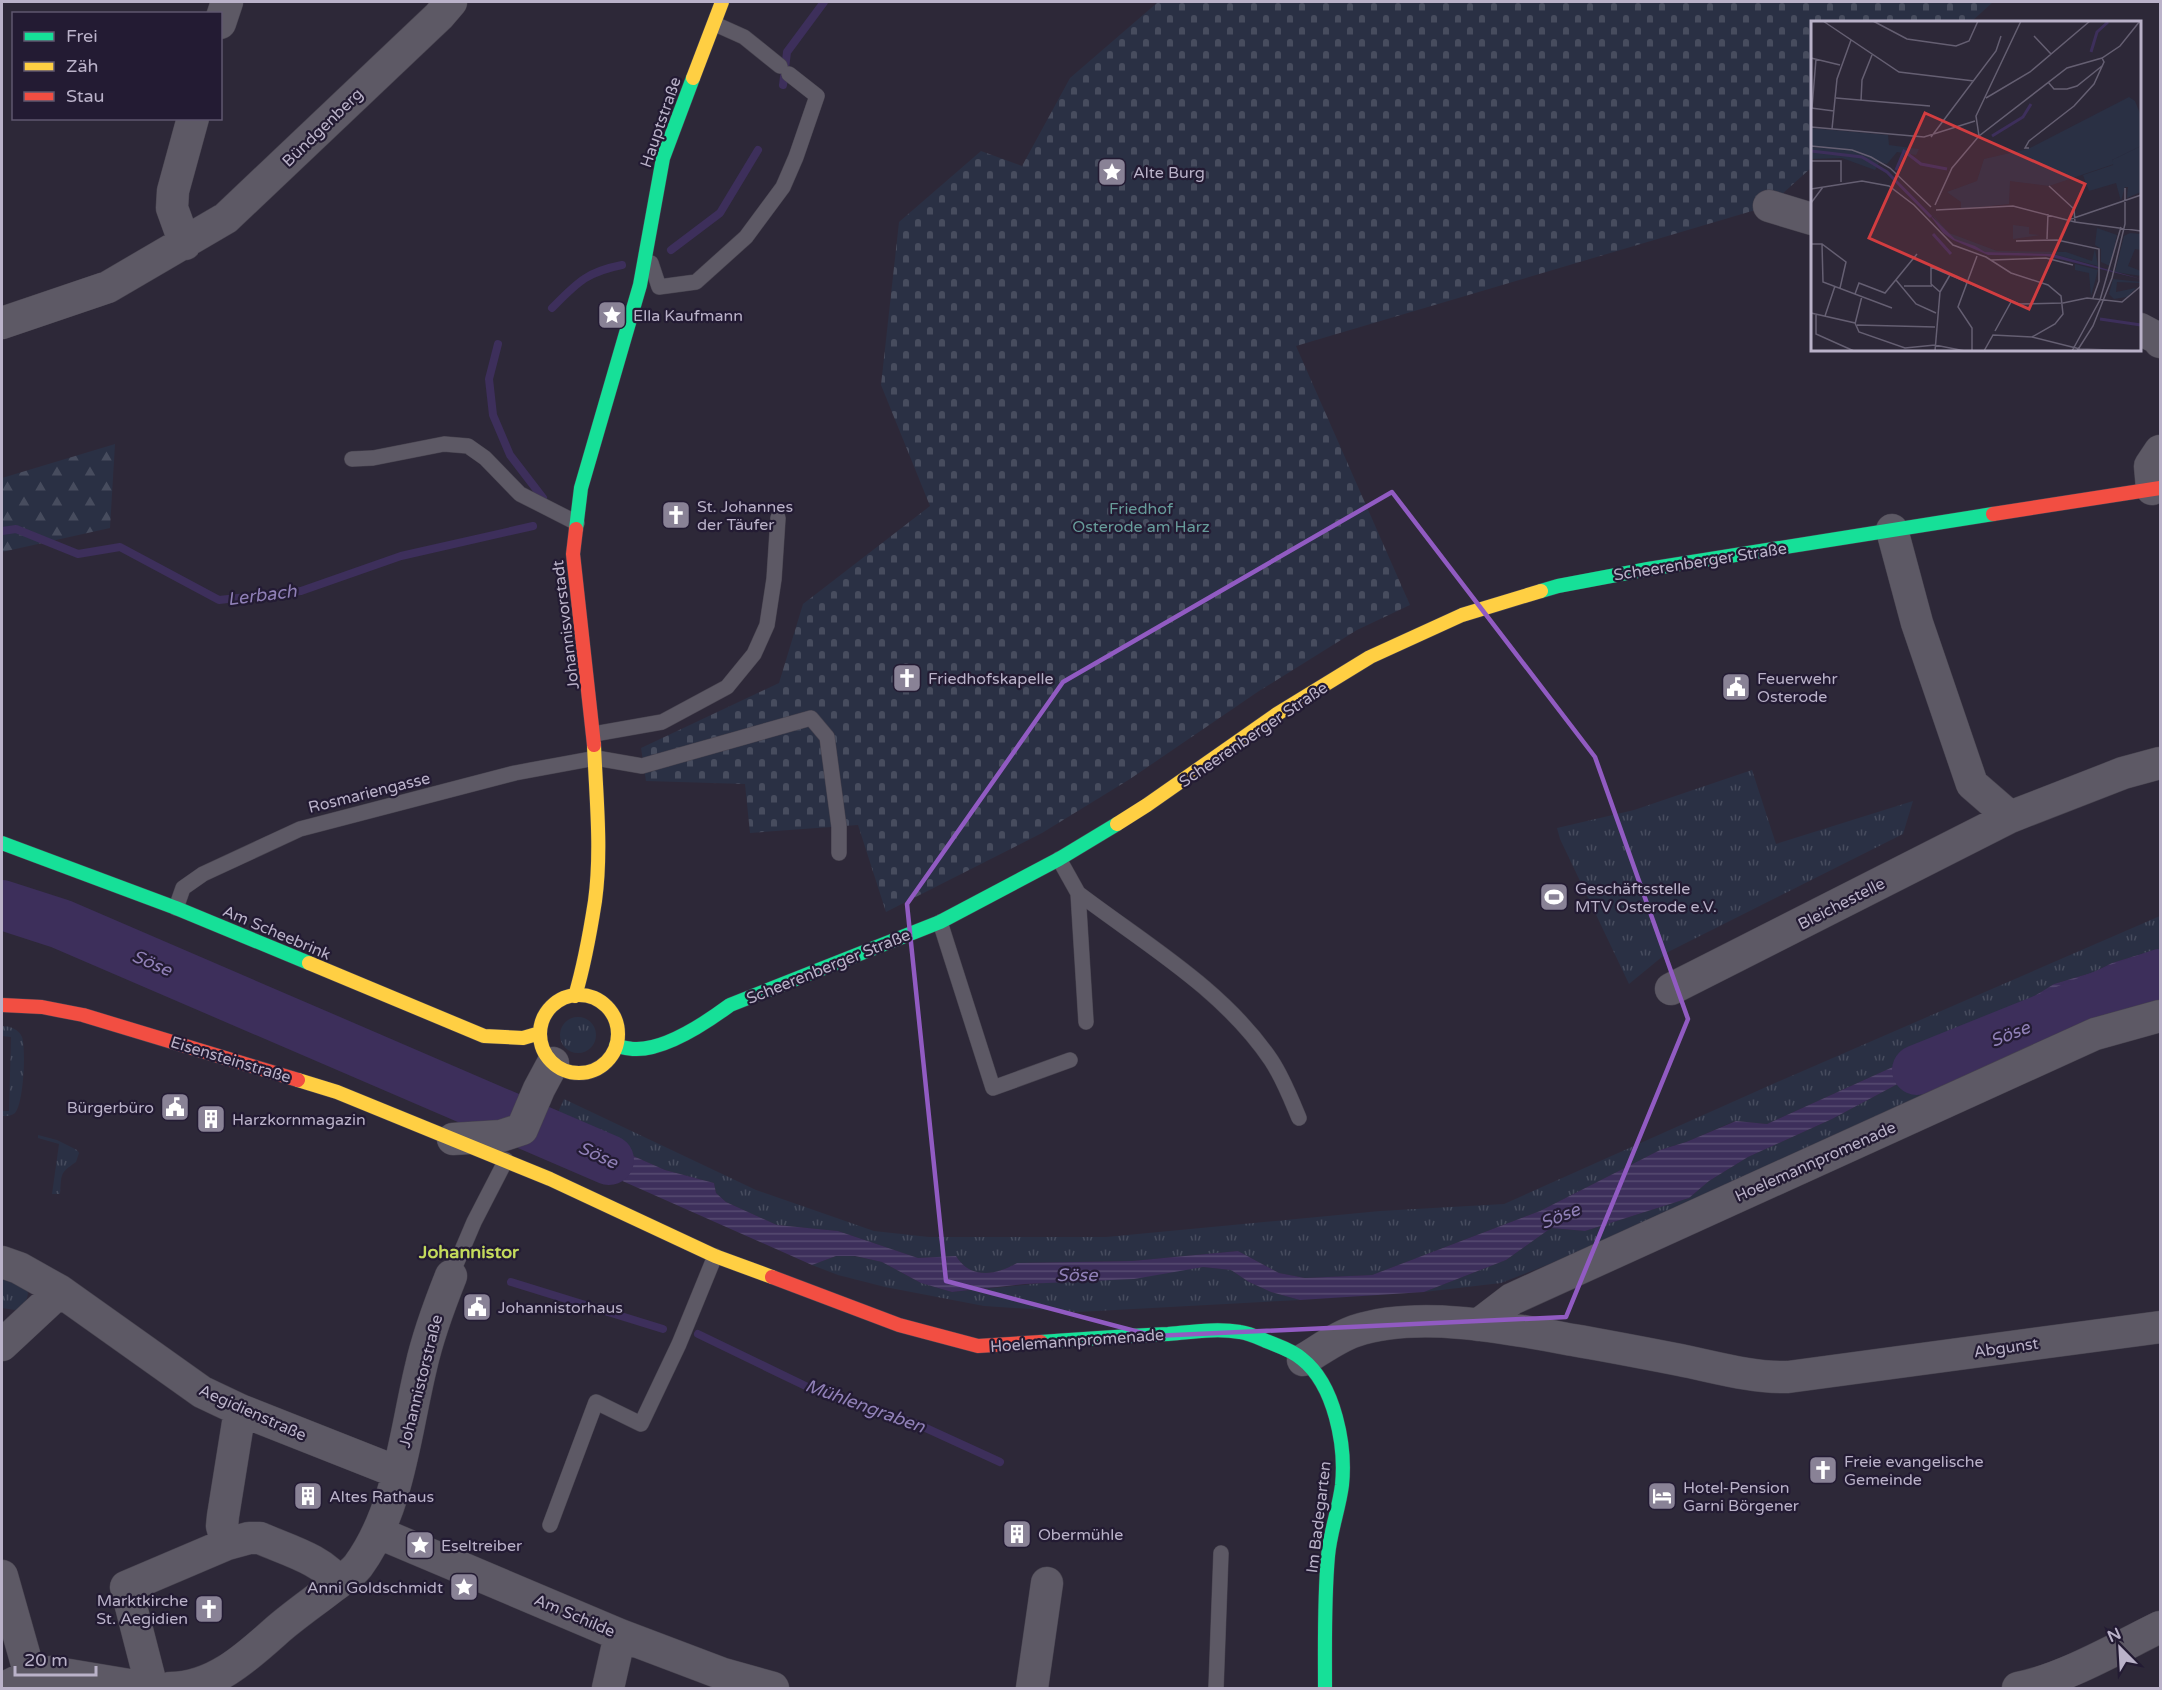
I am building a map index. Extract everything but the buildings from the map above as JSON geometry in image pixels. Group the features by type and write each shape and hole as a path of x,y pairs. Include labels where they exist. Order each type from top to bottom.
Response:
{"street":[{"path":"222,17 227,2"},
{"name":"Bündgenberg","path":"2,323 108,287 226,218 431,24 451,2"},
{"name":"Hauptstraße","path":"644,252 663,158 722,2"},
{"path":"185,244 172,208 173,191 192,120"},
{"path":"1769,207 1811,219"},
{"name":"Johannisvorstadt","path":"575,996 595,900 597,853 596,758 573,554 581,488 640,285 644,252"},
{"path":"2141,330 2160,342"},
{"path":"2156,489 2150,466 2160,451"},
{"name":"Scheerenberger Straße","path":"616,1046 637,1049 669,1041 704,1024 730,1005 940,922 1059,859 1147,805 1286,708 1370,657 1462,615 1558,586 1648,569 2156,489"},
{"path":"1892,530 1917,623 1972,784 2010,817"},
{"name":"Bleichestelle","path":"1671,989 2010,817 2123,773 2160,763"},
{"name":"Am Scheebrink","path":"2,843 176,908 484,1036 523,1038 540,1033"},
{"path":"522,1129 546,1076 540,1033 542,1022 555,1004 564,998 590,997 603,1003 622,1027 610,1057 601,1066 589,1072 577,1073 564,1070 546,1076"},
{"name":"Eisensteinstraße","path":"2,1005 52,1009 147,1033 337,1092 506,1160"},
{"name":"Scheerenberger Straße","path":"697,1009 730,1005"},
{"name":"Hoelemannpromenade","path":"1478,1325 1512,1299 2095,1034 2160,1016"},
{"name":"Eisensteinstraße","path":"453,1139 501,1136 522,1129"},
{"name":"Hoelemannpromenade","path":"522,1129 528,1150 550,1179"},
{"name":"Hoelemannpromenade","path":"506,1160 715,1256 899,1324 978,1346 1207,1331 1245,1332 1275,1344 1304,1360"},
{"name":"Aegidienstraße","path":"2,1262 19,1268 60,1291 202,1392 240,1410 398,1472"},
{"name":"Johannistorstraße","path":"188,1687 220,1674 244,1659 292,1618 357,1568 379,1533 398,1472 435,1316 451,1276"},
{"path":"2,1345 60,1291"},
{"path":"1304,1360 1353,1332 1371,1327 1414,1321 1478,1325"},
{"name":"Abgunst","path":"1478,1325 1549,1335 1774,1377 1851,1369 2160,1327"},
{"name":"Im Badegarten","path":"1304,1360 1323,1387 1333,1409 1339,1428 1342,1458 1341,1486 1329,1545 1327,1572 1325,1689"},
{"path":"227,1544 224,1537 223,1516 240,1410"},
{"name":"Am Schilde","path":"379,1533 620,1635 723,1674 773,1689"},
{"path":"152,1689 126,1587 227,1544 249,1538 260,1538 323,1566 333,1574 338,1583"},
{"path":"2,1576 13,1684 51,1672 147,1689"},
{"path":"1032,1689 1047,1583"},
{"path":"2018,1689 2073,1669 2160,1627"},
{"path":"608,1689 620,1635"}],"lane":[{"path":"644,252 659,287 696,282 746,237 783,187 817,96 744,37 715,24"},
{"path":"352,459 373,458 444,444 468,446 484,458 520,494 577,523"},
{"path":"594,734 662,722 727,687 754,654 767,625 774,579 778,518"},
{"path":"596,758 642,766 811,718 827,737 839,827 838,853"},
{"name":"Rosmariengasse","path":"176,908 183,888 203,874 300,829 516,773 596,758"},
{"path":"1059,859 1078,893 1192,977 1219,1000 1257,1040 1283,1080 1299,1118"},
{"path":"1078,893 1086,1022"},
{"path":"940,922 993,1088 1070,1060"},
{"name":"Johannistorstraße","path":"451,1276 474,1222 506,1160"},
{"path":"550,1525 596,1402 641,1424 715,1256"},
{"path":"1216,1689 1221,1552"}],"highlighted area":[{"path":"1392,492 1595,757 1688,1019 1566,1317 1154,1336 946,1281 907,904 1063,682"}],"green space":[{"name":"Friedhof Osterode am Harz","path":"1158,2 1993,2 1972,21 1811,21 1811,168 1769,206 1296,346 1410,605 1357,630 1259,691 1130,779 1042,833 886,912 858,825 750,833 745,784 646,781 641,748 779,683 803,604 930,506 881,385 899,222 981,151 1022,166 1070,78"},
{"path":"115,444 110,528 2,552 2,478"},
{"path":"1752,770 1776,844 1913,801 1903,834 1668,952 1629,984 1560,839 1557,828 1634,810"},
{"path":"2160,916 2160,950 2112,963 2094,972 2054,984 1992,1022 1767,1124 1735,1121 1686,1142 1660,1150 1540,1211 1372,1275 1305,1278 1279,1273 1238,1251 1132,1261 1017,1263 992,1272 976,1272 962,1264 956,1256 918,1258 838,1231 777,1225 726,1202 716,1193 714,1183 665,1170 554,1121 564,1099 756,1190 874,1231 929,1237 1106,1237 1380,1211 1504,1204 1775,1083"},
{"path":"2160,994 2160,1000 2085,1025 1590,1248 1501,1283 1424,1292 1506,1260 1551,1228 1585,1231 1689,1198 1709,1181 1748,1157 1832,1119 1907,1079 1935,1069 1997,1034 2020,1029 2096,997 2127,1002"},
{"path":"578,1017 591,1022 596,1035 591,1048 578,1053 565,1048 560,1035 565,1022"},
{"path":"2,1026 14,1028 21,1034 24,1052 22,1087 18,1107 15,1113 6,1116 2,1116 2,1111 9,1111 11,1037 2,1036"},
{"path":"38,1135 57,1140 79,1153 76,1162 62,1175 60,1194 52,1194 59,1144 38,1138"},
{"path":"836,1256 854,1256 882,1262 921,1283 952,1292 1203,1267 1231,1270 1249,1282 1271,1292 1300,1300 1078,1312 984,1306 885,1287 838,1275 812,1265"},
{"path":"7,1277 27,1287 26,1301 15,1310 2,1308 2,1279"}],"water":[{"path":"2160,950 2160,994 2127,1002 2096,997 2020,1029 1997,1034 1935,1069 1907,1079 1832,1119 1748,1157 1709,1181 1689,1198 1585,1231 1551,1228 1506,1260 1424,1292 1300,1300 1271,1292 1249,1282 1231,1270 1203,1267 1134,1279 1025,1284 952,1292 921,1283 882,1262 855,1256 836,1256 812,1265 575,1160 575,1156 548,1142 547,1136 554,1121 665,1170 714,1183 716,1193 726,1202 777,1225 838,1231 918,1258 956,1256 962,1264 976,1272 992,1272 1017,1263 1132,1261 1238,1251 1279,1273 1305,1278 1372,1275 1540,1211 1660,1150 1736,1121 1767,1124 1992,1022 2054,984 2094,972 2112,963"}],"waterway":[{"name":"Lerbach","path":"783,85 787,52 824,2"},
{"name":"Lerbach","path":"671,250 720,213 758,150"},
{"name":"Lerbach","path":"552,308 568,292 591,275 622,265"},
{"name":"Lerbach","path":"498,344 489,379 493,415 510,455 543,498"},
{"name":"Lerbach","path":"2,531 16,529 78,554 120,547 219,600 301,591 401,556 533,526"},
{"name":"Söse","path":"2,905 61,924 609,1160"},
{"name":"Söse","path":"1917,1070 2160,974"},
{"name":"Mühlengraben","path":"511,1282 663,1329"},
{"name":"Mühlengraben","path":"698,1334 818,1392 917,1424 1000,1462"}],"traffic: fast":[{"path":"576,529 581,488 640,285 663,158 693,78"},
{"path":"1541,591 1648,569 1993,514"},
{"path":"616,1046 633,1049 659,1045 698,1027 730,1005 940,922 1059,859 1117,824"},
{"path":"2,843 176,908 309,963"},
{"path":"1041,1342 1222,1330 1250,1334 1289,1351 1313,1370 1323,1384 1336,1417 1343,1469 1341,1494 1328,1556 1325,1606 1325,1688"}],"traffic: slow":[{"path":"693,78 722,2"},
{"path":"1117,824 1277,714 1370,657 1462,615 1541,591"},
{"path":"575,996 589,937 597,882 598,823 594,745"},
{"path":"309,963 484,1036 523,1038 540,1033"},
{"path":"579,995 594,998 606,1007 615,1019 618,1034 615,1049 606,1061 594,1070 579,1073 564,1070 552,1061 543,1049 540,1034 543,1019 552,1007 564,998 579,995"},
{"path":"298,1080 337,1092 550,1179 715,1256 772,1277"}],"traffic: jam":[{"path":"1993,514 2160,488"},
{"path":"576,529 573,554 594,745"},
{"path":"2,1005 42,1007 83,1015 298,1080"},
{"path":"772,1277 899,1325 978,1346 1041,1342"}],"place":[{"name":"Alte Burg","path":"1112,172"},
{"name":"Ella Kaufmann","path":"612,315"},
{"name":"St. Johannes der Täufer","path":"676,515"},
{"name":"Friedhofskapelle","path":"907,678"},
{"name":"Feuerwehr Osterode","path":"1736,687"},
{"name":"Geschäftsstelle MTV Osterode e.V.","path":"1554,897"},
{"name":"Bürgerbüro","path":"175,1107"},
{"name":"Harzkornmagazin","path":"211,1119"},
{"name":"Johannistorhaus","path":"477,1307"},
{"name":"Freie evangelische Gemeinde","path":"1823,1470"},
{"name":"Altes Rathaus","path":"308,1496"},
{"name":"Hotel-Pension Garni Börgener","path":"1662,1496"},
{"name":"Obermühle","path":"1017,1534"},
{"name":"Eseltreiber","path":"420,1545"},
{"name":"Anni Goldschmidt","path":"464,1587"},
{"name":"Marktkirche St. Aegidien","path":"209,1609"}],"district":[{"name":"Johannistor","path":"469,1252"}]}
